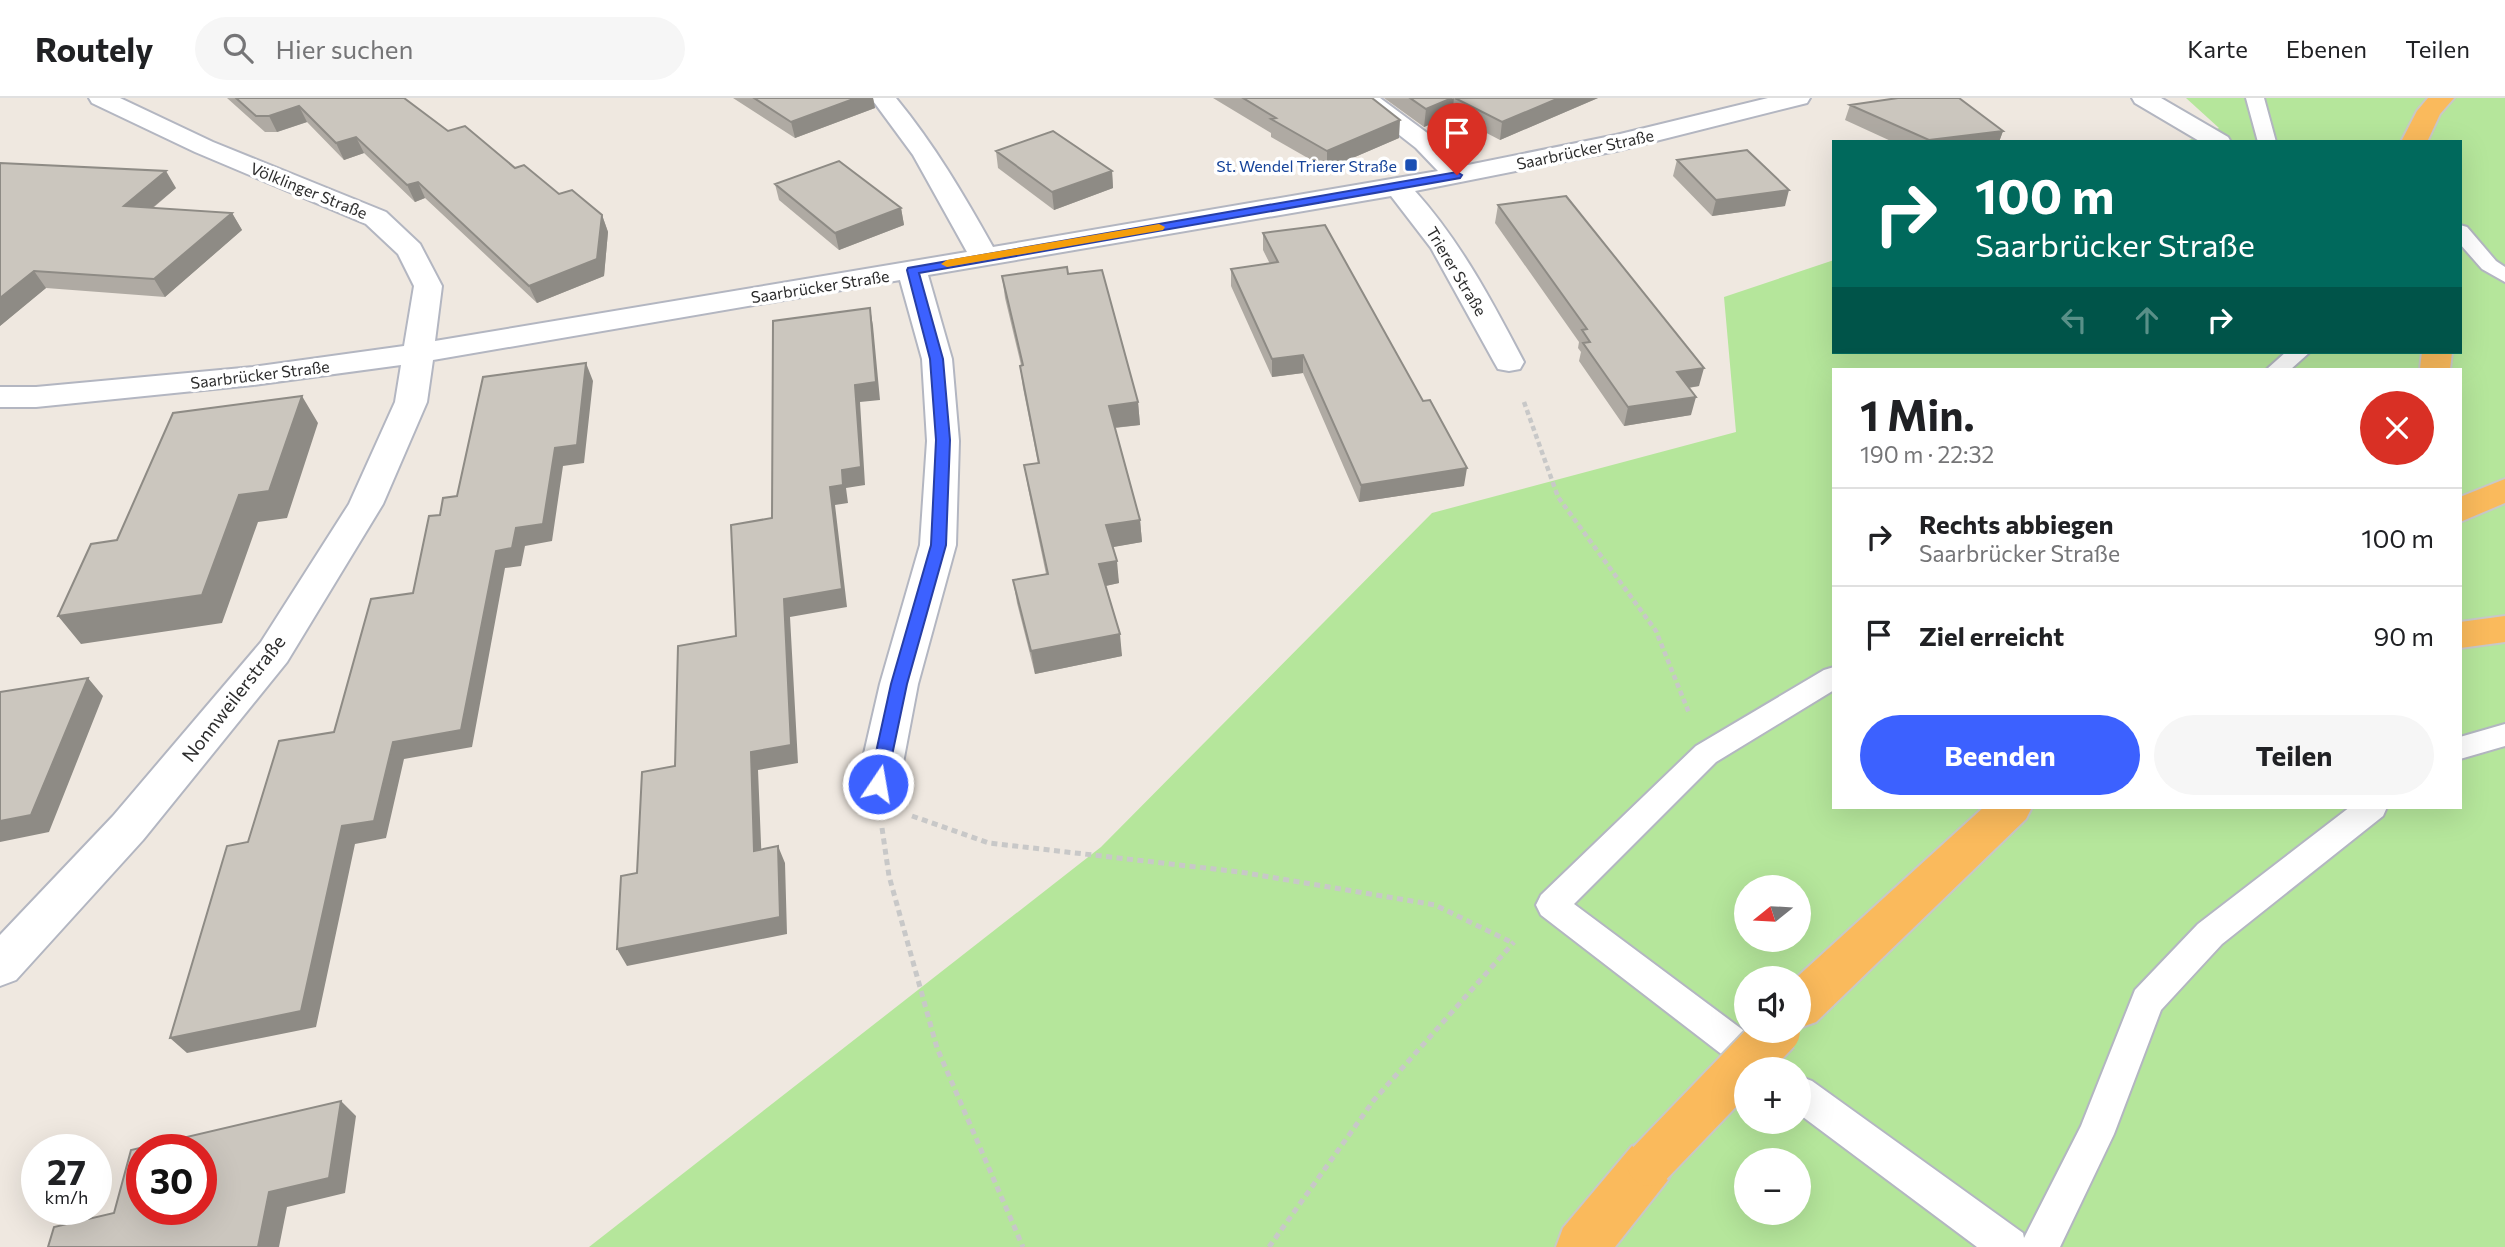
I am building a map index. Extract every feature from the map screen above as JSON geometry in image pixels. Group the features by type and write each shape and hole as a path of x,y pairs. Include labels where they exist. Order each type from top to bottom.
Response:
{"highway":[{"path":"2415,140 2429,111 2442,98"},
{"path":"2462,510 2505,490"},
{"path":"2462,635 2505,629"},
{"path":"1811,995 2009,809"},
{"path":"1582,1247 1650,1163 1765,1043"}],"street":[{"name":"Völklinger Straße","path":"101,98 204,147 376,218 411,250 428,286 419,353"},
{"path":"883,98 911,129 984,257"},
{"path":"1364,98 1424,142 1457,175"},
{"name":"Saarbrücker Straße","path":"0,397 36,397 253,376 419,353 1397,187 1615,143 1798,98"},
{"path":"2144,98 2216,140"},
{"name":"Trierer Straße","path":"1397,187 1419,210 1475,297 1509,362"},
{"path":"878,794 899,684 938,545 943,440 937,359 912,270"},
{"name":"Nonnweilerstraße","path":"0,966 128,828 274,652 366,504 411,402 419,353"}],"lane":[{"path":"2255,98 2266,140"},
{"path":"2462,233 2489,265 2505,276"},
{"path":"2279,368 2297,354"},
{"path":"1752,1057 1552,905 1706,754 1832,678"},
{"path":"2462,747 2505,735"},
{"path":"2040,1247 2096,1134 2147,1001 2210,934 2368,809"},
{"path":"1811,1102 2009,1247"}],"path":[{"path":"1509,362 1558,497 1656,631 1706,754"},
{"path":"878,794 989,843 1240,872 1435,905 1513,943"},
{"path":"878,794 889,876 937,1048 1023,1247"},
{"path":"1269,1247 1374,1100 1513,943 1552,905"}],"green space":[{"path":"2186,98 2505,98 2505,1247 589,1247 1101,847 1432,513 1736,432 1724,297 1832,261 1832,354 2462,354 2462,140 2189,140 2219,128"}],"building":[{"path":"236,98 404,98 448,131 465,126 515,168 524,165 559,194 572,190 602,215 597,259 529,286 418,182 407,185 356,137 336,143 299,106 269,116 256,116"},
{"path":"754,98 856,98 791,122"},
{"path":"1243,98 1372,98 1400,120 1327,151 1271,119 1276,118"},
{"path":"1410,98 1452,98 1426,109"},
{"path":"1455,98 1559,98 1502,122"},
{"path":"1898,98 1959,98 2003,131 1929,140 1850,105"},
{"path":"1053,131 1112,171 1052,192 996,151"},
{"path":"1747,150 1789,190 1716,200 1677,160"},
{"path":"839,161 901,208 835,233 775,184"},
{"path":"0,163 166,171 124,206 232,213 154,279 34,271 0,298"},
{"path":"1566,196 1704,368 1677,372 1696,397 1628,407 1583,343 1590,342 1582,330 1587,329 1498,205"},
{"path":"1325,225 1423,401 1430,400 1467,468 1361,485 1303,355 1272,359 1231,269 1278,262 1263,233"},
{"path":"1067,267 1068,274 1102,270 1138,402 1109,406 1140,520 1106,525 1117,561 1099,564 1120,634 1031,651 1013,580 1048,574 1024,465 1039,463 1020,366 1023,365 1002,276"},
{"path":"870,308 876,382 855,385 861,467 842,470 843,485 830,487 842,589 784,599 791,745 751,752 754,851 778,846 780,917 617,949 621,876 637,873 642,772 675,766 678,646 736,636 731,525 772,518 773,321"},
{"path":"586,363 577,445 555,448 543,524 516,528 512,548 496,551 461,730 393,742 374,821 342,826 301,1011 170,1038 227,846 248,842 279,741 334,732 371,599 413,593 429,516 440,515 443,498 457,496 483,377"},
{"path":"302,396 269,491 239,495 202,595 58,616 91,544 117,540 173,413"},
{"path":"88,678 31,815 0,821 0,692"},
{"path":"341,1101 329,1178 269,1192 258,1247 48,1247 54,1227 112,1225 126,1169 126,1225 217,1225 217,1134 200,1134"}],"slow traffic":[{"path":"947,264 1159,227"}],"place":[{"name":"St. Wendel Trierer Straße","path":"1411,165"}],"route":[{"path":"878,784 899,684 938,545 943,440 937,359 912,270 1457,175"}]}
